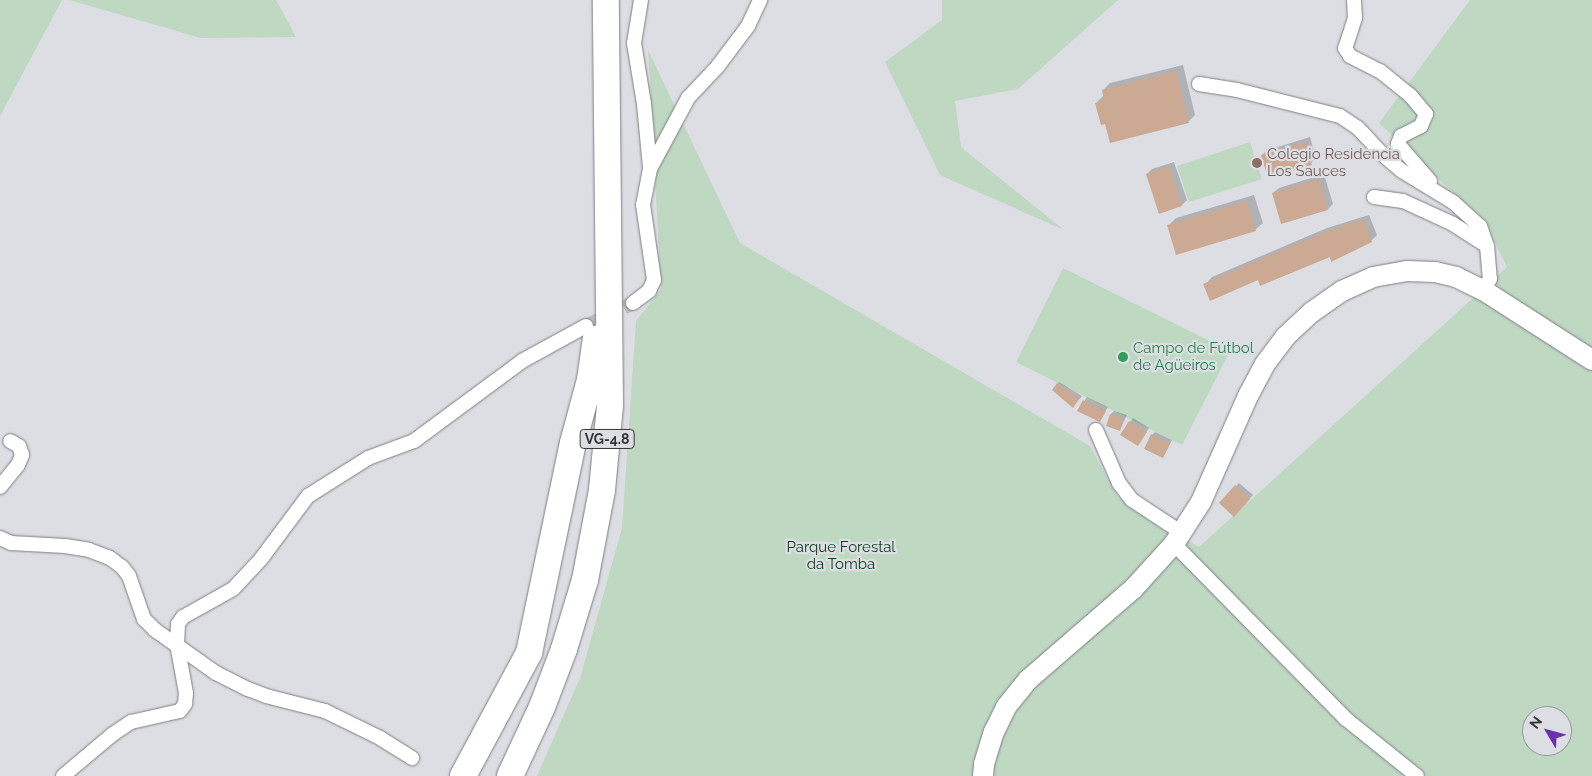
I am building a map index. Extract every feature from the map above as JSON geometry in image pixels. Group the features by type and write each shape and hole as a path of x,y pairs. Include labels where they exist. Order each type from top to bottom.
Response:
{"highway":[{"name":"VG-4.8","path":"510,776 542,707 564,649 585,580 602,490 610,405 606,0"},
{"path":"463,776 529,653 573,442 590,380 597,326 597,144 606,86"}],"street":[{"path":"633,303 648,291 654,280 643,205 650,169 644,104 634,43 641,0"},
{"path":"650,169 688,98 718,66 748,26 760,0"},
{"path":"1354,0 1355,18 1346,48 1350,56 1380,71 1410,96 1426,114 1421,126 1401,136 1398,144 1419,171 1480,226 1487,246 1490,279 1484,290"},
{"path":"1199,84 1237,90 1340,116 1358,128 1383,155 1402,171 1453,202"},
{"path":"1374,197 1403,201 1453,224 1487,246"},
{"path":"983,776 984,764 994,732 1006,707 1030,679 1133,589 1178,539 1201,502 1248,396 1265,364 1285,337 1312,312 1342,291 1373,277 1406,271 1435,272 1456,277 1484,290 1592,360"},
{"path":"63,776 113,734 131,722 180,711 185,704 186,693 177,644 178,624 183,617 233,589 261,559 308,496 368,458 414,441 522,361 586,326"},
{"path":"1096,430 1119,483 1132,500 1178,539 1346,719 1417,776"},
{"path":"0,487 18,465 22,455 19,446 10,441"},
{"path":"0,538 11,544 65,546 89,550 110,558 122,567 129,576 144,619 233,682 266,696 325,711 380,738 412,758"}],"green space":[{"path":"0,0 62,0 0,116"},
{"path":"69,0 276,0 296,37 201,38"},
{"path":"942,0 1118,0 1018,89 955,101 961,147 1064,230 940,175 885,62 942,20"},
{"name":"Parque Forestal da Tomba","path":"1470,0 1592,0 1592,776 537,776 580,678 622,528 636,321 661,289 648,50 740,243 1090,446 1118,497 1199,547 1507,267 1486,224 1379,123"},
{"path":"1250,142 1262,179 1189,202 1177,166"},
{"name":"Campo de Fútbol de Agüeiros","path":"1063,268 1230,351 1182,445 1016,362"}],"building":[{"path":"1176,71 1189,123 1110,143 1105,124 1101,125 1095,103 1104,101 1102,90"},
{"path":"1305,142 1312,165 1268,178 1261,155"},
{"path":"1169,166 1182,206 1159,214 1146,174"},
{"path":"1319,179 1328,210 1281,224 1272,193"},
{"path":"1247,201 1256,231 1176,255 1167,225"},
{"path":"1363,219 1372,242 1331,262 1330,257 1260,286 1258,280 1210,301 1203,284 1320,234"},
{"path":"1057,383 1079,399 1073,408 1052,390"},
{"path":"1083,400 1106,411 1100,422 1077,411"},
{"path":"1110,414 1124,419 1120,431 1106,426"},
{"path":"1129,421 1147,432 1138,446 1120,435"},
{"path":"1151,434 1170,444 1163,458 1144,449"},
{"path":"1235,485 1250,499 1234,517 1219,503"}],"tunnel":[{"path":"586,326 633,303"}],"place":[{"name":"Colegio Residencia Los Sauces","path":"1257,163"},
{"name":"Campo de Fútbol de Agüeiros","path":"1123,357"}]}
